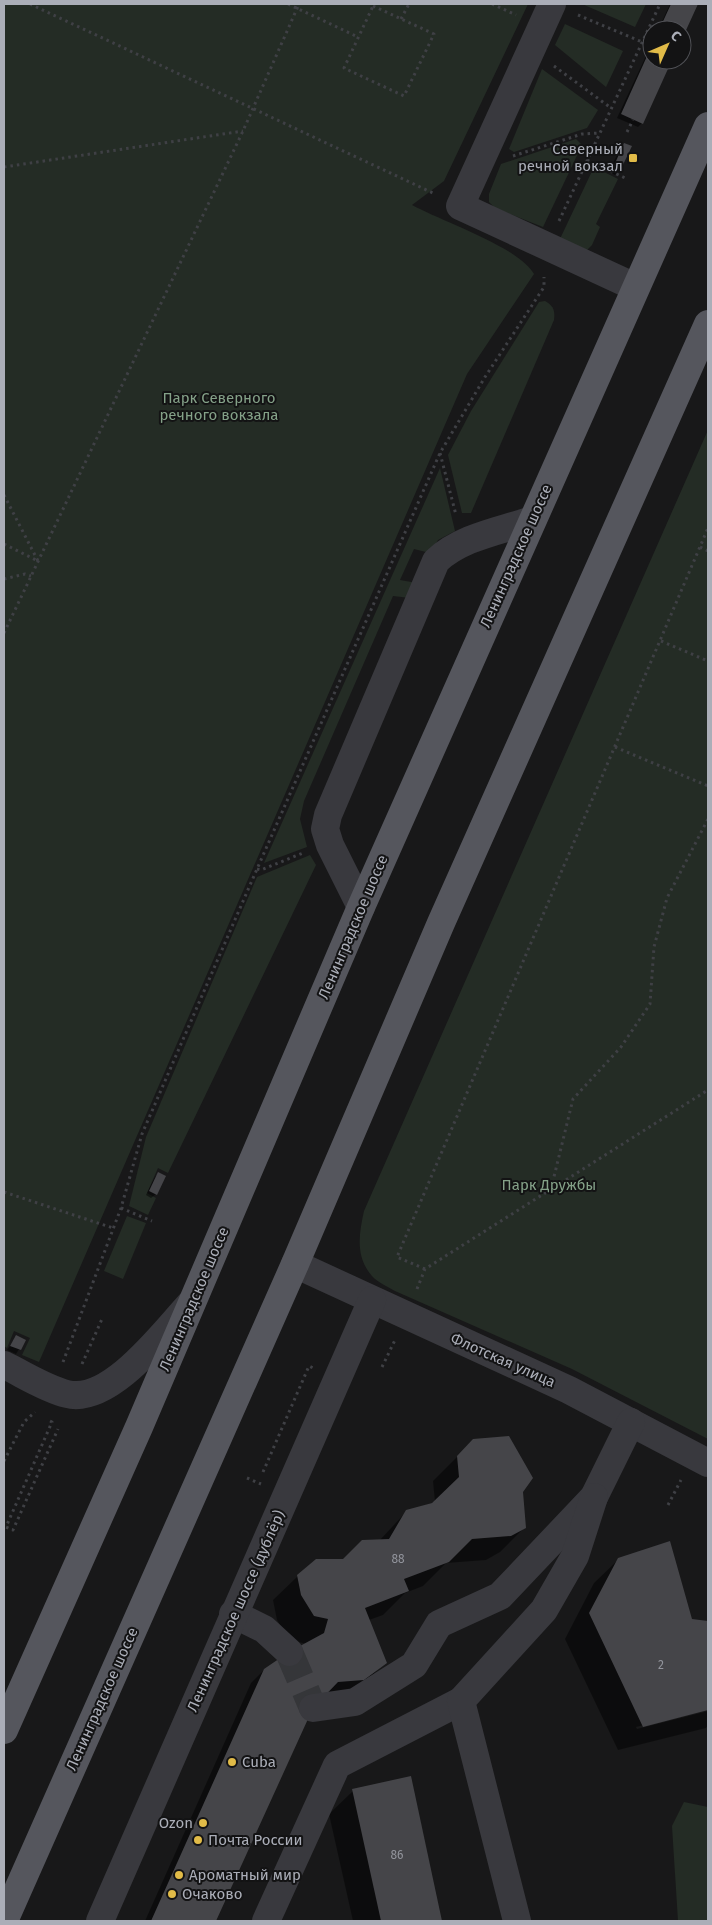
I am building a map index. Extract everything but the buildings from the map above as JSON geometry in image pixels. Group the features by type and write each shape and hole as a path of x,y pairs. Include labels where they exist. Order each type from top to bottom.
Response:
{"main road":[{"name":"Ленинградское шоссе","path":"4,1730 135,1436 361,907 708,126"},
{"name":"Ленинградское шоссе","path":"4,1921 295,1264 441,923 708,324"}],"street":[{"path":"552,4 460,206 635,287"},
{"path":"361,907 330,844 325,830 328,815 436,561 446,552 463,543 532,520"},
{"name":"Флотская улица","path":"295,1264 569,1390 708,1463"},
{"path":"4,1365 67,1394 86,1395 102,1389 124,1373 154,1344 194,1299"},
{"name":"Ленинградское шоссе (дублёр)","path":"100,1921 234,1614 288,1496 372,1300"},
{"path":"266,1921 337,1765 462,1701 544,1610 575,1556 594,1497 630,1422"},
{"path":"313,1708 356,1702 414,1665 439,1624 500,1596 594,1497"},
{"path":"234,1614 264,1629 289,1652"},
{"path":"462,1701 517,1921"}],"path":[{"path":"30,4 460,206"},
{"path":"288,4 358,38"},
{"path":"4,633 243,131 299,4"},
{"path":"401,19 409,4"},
{"path":"547,246 642,42 552,4"},
{"path":"652,20 660,4"},
{"path":"373,6 434,34 404,96 344,68 358,38 373,6"},
{"path":"532,49 611,108"},
{"path":"628,132 633,120"},
{"path":"4,167 243,131"},
{"path":"483,156 508,158 582,134 599,133"},
{"path":"587,160 626,178"},
{"path":"63,1364 120,1208 142,1134 256,869 440,453 485,377 544,287"},
{"path":"440,453 463,543"},
{"path":"4,495 39,562"},
{"path":"425,1270 397,1257 708,528"},
{"path":"4,544 39,562"},
{"path":"700,547 708,551"},
{"path":"4,579 25,574 31,576"},
{"path":"661,641 708,661"},
{"path":"615,747 708,786"},
{"path":"551,1190 573,1099 622,1047 650,1004 654,947 667,898 708,819"},
{"path":"256,869 260,870 330,844"},
{"path":"415,1293 425,1270 708,1090"},
{"path":"4,1192 113,1228"},
{"path":"120,1208 152,1221"},
{"path":"82,1364 102,1319"},
{"path":"382,1367 395,1340"},
{"path":"4,1461 24,1422 35,1412 40,1416"},
{"path":"46,1419 52,1422 6,1527 13,1530 58,1429"},
{"path":"247,1478 262,1484"},
{"path":"668,1505 682,1478"}],"green space":[{"name":"Парк Северного речного вокзала","path":"4,4 528,4 444,181 412,205 478,235 513,254 526,264 534,274 467,374 39,1362 22,1355 30,1338 14,1331 7,1348 4,1346"},
{"path":"582,4 646,4 635,27"},
{"path":"565,24 623,51 606,87 555,45"},
{"path":"542,69 598,110 587,128 514,152 509,149"},
{"path":"576,139 582,145 543,227 495,208 489,202 489,194 501,164"},
{"path":"594,167 618,179 596,224 600,227 592,245 586,251 559,241"},
{"path":"545,301 553,309 554,320 471,513 462,513 448,455 471,411 539,302"},
{"name":"Парк Дружбы","path":"708,430 708,1439 572,1369 386,1286 374,1278 367,1269 361,1253 360,1237 364,1211"},
{"path":"440,468 455,531 438,540 430,553 414,549 400,580 417,583 410,598 393,596 304,801 300,819 307,847 264,863"},
{"path":"310,855 316,865 168,1173 158,1168 147,1193 156,1198 148,1215 129,1206 146,1137 257,877"},
{"path":"127,1216 146,1223 123,1279 104,1271"},
{"path":"684,1802 708,1807 708,1921 678,1921 672,1826"}],"tunnel":[{"path":"289,1652 313,1708"}],"place":[{"name":"Северный речной вокзал","path":"633,158"},
{"name":"Cuba","path":"232,1762"},
{"name":"Ozon","path":"203,1823"},
{"name":"Почта России","path":"198,1840"},
{"name":"Ароматный мир","path":"179,1875"},
{"name":"Очаково","path":"172,1894"}]}
